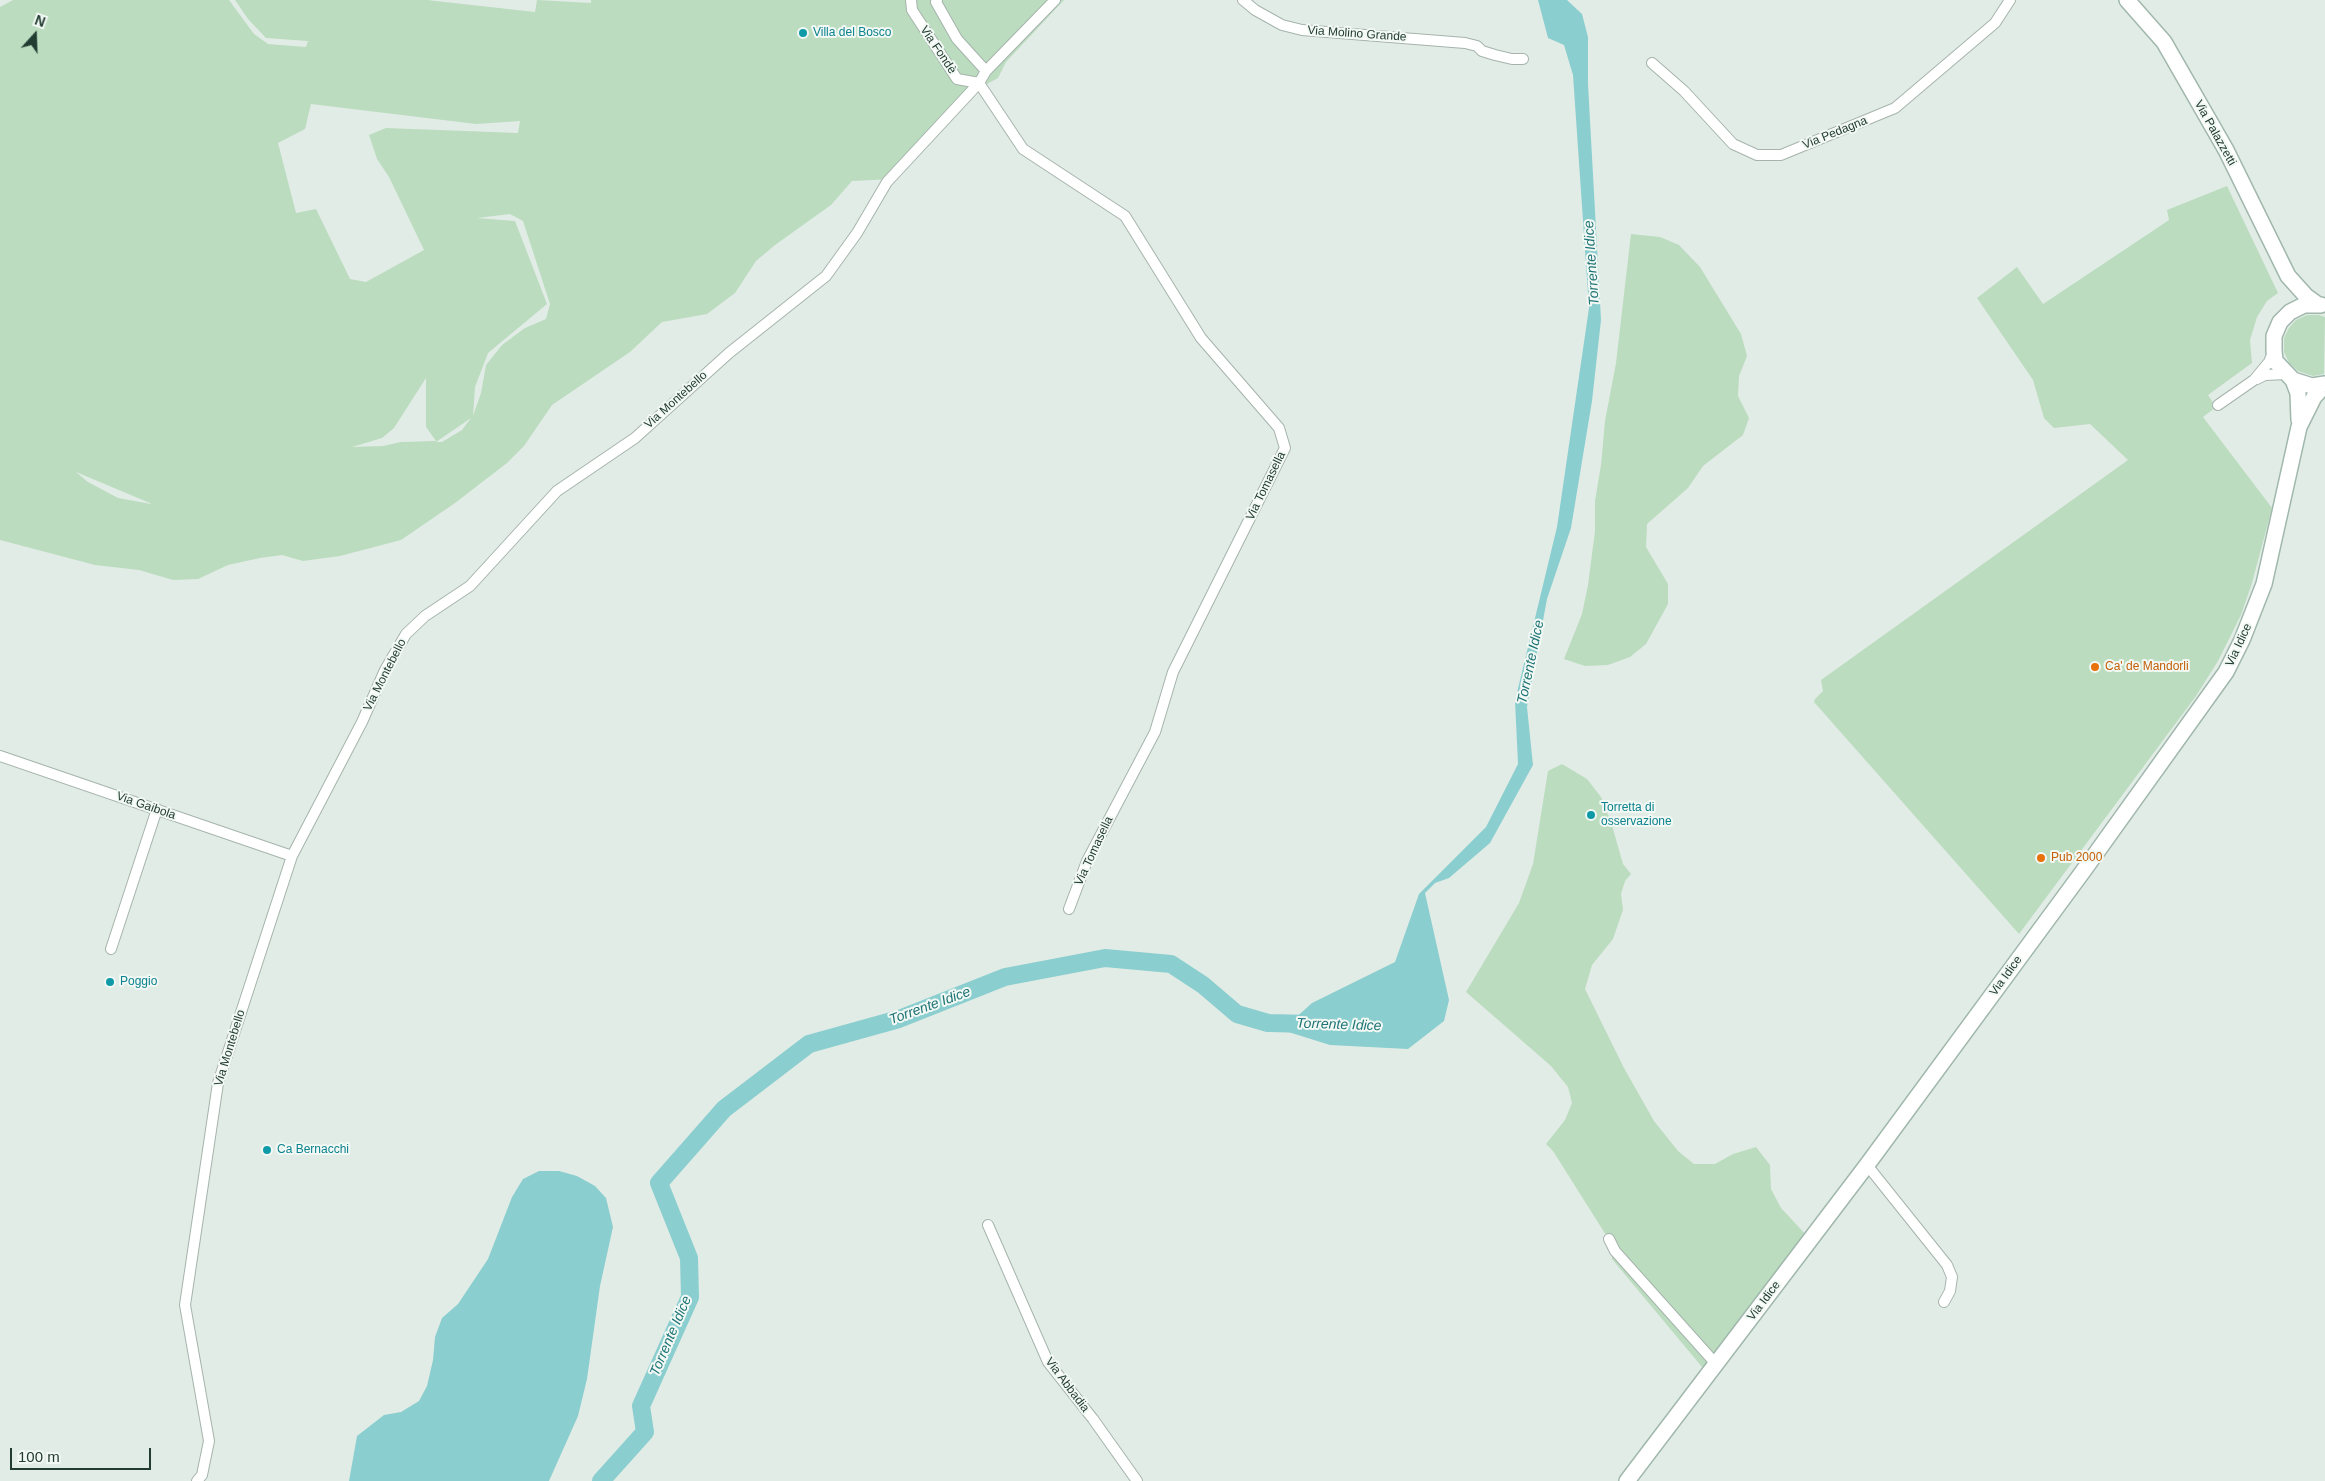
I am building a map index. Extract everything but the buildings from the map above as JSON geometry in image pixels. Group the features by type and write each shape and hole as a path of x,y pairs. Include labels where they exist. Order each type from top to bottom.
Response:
{"main road":[{"name":"Via Palazzetti","path":"2127,0 2164,42 2226,150 2288,276 2306,296 2322,304"},
{"name":"Via Palazzetti","path":"2288,276 2290,295 2288,314"},
{"path":"2274,350 2274,336 2280,322 2288,314 2304,305 2322,304"},
{"name":"Via Idice","path":"2274,350 2276,361 2290,377 2298,393 2299,427"},
{"name":"Via Idice","path":"2290,377 2312,386 2325,385"},
{"name":"Via Idice","path":"1627,1481 1867,1165 2084,870 2226,672 2242,640 2264,584 2299,427 2309,404 2325,385"}],"street":[{"name":"Via Fondè","path":"911,0 912,10 957,79 979,83"},
{"path":"937,0 936,2 957,39 986,71"},
{"path":"979,83 986,71 1055,0"},
{"name":"Via Molino Grande","path":"1243,0 1255,10 1282,25 1302,30 1465,43 1477,46 1482,51 1495,55 1512,59 1523,59"},
{"name":"Via Pedagna","path":"1652,63 1684,91 1733,144 1757,155 1780,155 1895,108 1995,23 2010,0"},
{"name":"Via Montebello","path":"197,1481 202,1475 209,1441 185,1305 218,1083 292,856 406,634 425,616 470,586 557,491 634,438 729,353 826,276 857,233 887,182 979,83"},
{"name":"Via Tomasella","path":"979,83 1023,149 1125,216 1201,338 1279,428 1285,448 1173,672 1155,732 1087,861 1069,908"},
{"path":"2254,380 2269,362 2274,350"},
{"path":"2218,405 2254,380 2265,375 2290,377"},
{"name":"Via Gaibola","path":"0,756 292,856"},
{"path":"111,949 157,809"},
{"path":"1867,1165 1947,1265 1952,1277 1950,1291 1944,1302"},
{"name":"Via Abbadia","path":"988,1225 1048,1362 1093,1419 1137,1481"},
{"path":"1609,1239 1615,1251 1716,1364"}],"green space":[{"path":"13,0 229,0 254,34 268,44 306,47 308,41 266,38 248,19 235,0 427,0 535,12 537,0 591,3 591,0 1064,0 1006,62 998,78 967,95 893,179 852,181 831,205 756,261 735,293 707,314 662,322 630,352 552,405 524,446 507,463 455,503 401,540 340,556 303,561 282,555 260,558 228,565 198,579 173,580 139,570 95,565 0,540 0,7","holes":["311,104 476,124 520,121 518,133 386,128 369,135 377,159 389,177 424,250 366,282 350,279 316,209 296,213 278,143 305,129","510,214 523,221 550,304 546,319 525,328 502,345 486,365 481,393 473,416 475,387 488,353 547,304 515,221 477,218","426,378 426,427 436,441 352,447 382,438 394,428","471,418 462,430 442,442 436,442","76,472 151,504 118,498 88,482"]},
{"path":"2227,186 2278,293 2267,301 2257,317 2250,340 2252,363 2208,395 2216,407 2203,417 2272,508 2252,583 2241,615 2218,661 2196,696 2019,934 1814,702 1823,691 1821,680 2128,460 2090,424 2054,428 2044,418 2033,380 1977,298 2017,267 2043,304 2169,220 2167,210"},
{"path":"1631,234 1660,237 1679,245 1700,267 1741,334 1747,356 1739,376 1738,396 1749,418 1743,435 1703,466 1688,488 1647,524 1646,547 1668,584 1668,604 1646,644 1630,657 1608,665 1585,666 1564,659 1582,614 1588,585 1595,531 1595,501 1605,421 1616,363"},
{"path":"2307,315 2325,317 2324,374 2313,376 2298,371 2289,363 2284,352 2284,338 2289,328 2296,320"},
{"path":"1562,764 1587,779 1601,797 1611,822 1623,864 1631,874 1625,881 1621,894 1623,910 1613,939 1592,965 1585,989 1624,1068 1654,1121 1678,1151 1694,1164 1715,1164 1733,1154 1756,1147 1770,1165 1771,1189 1781,1208 1809,1238 1707,1373 1612,1259 1611,1243 1553,1151 1546,1144 1565,1120 1572,1103 1568,1087 1551,1066 1466,992 1519,903 1533,864 1548,771"}],"water":[{"path":"1538,0 1567,0 1582,14 1588,37 1588,84 1601,320 1592,401 1571,528 1547,599 1527,707 1533,765 1490,843 1449,878 1435,883 1425,893 1449,1000 1444,1021 1408,1049 1330,1045 1282,1030 1312,1003 1395,962 1419,894 1486,827 1518,764 1515,701 1557,527 1589,308 1573,75 1564,45 1548,38"},
{"path":"539,1171 559,1171 577,1176 595,1186 606,1198 613,1227 600,1286 587,1379 578,1416 549,1481 349,1481 357,1436 384,1415 401,1412 419,1401 427,1386 433,1360 435,1337 442,1318 458,1304 488,1259 512,1197 523,1179"}],"waterway":[{"name":"Torrente Idice","path":"601,1481 645,1432 641,1406 690,1297 689,1258 659,1183 724,1109 809,1044 899,1019 1005,977 1105,958 1171,964 1203,985 1237,1014 1268,1023 1312,1024"}],"place":[{"name":"Villa del Bosco","path":"803,33"},
{"name":"Ca' de Mandorli","path":"2095,667"},
{"name":"Torretta di osservazione","path":"1591,815"},
{"name":"Pub 2000","path":"2041,858"},
{"name":"Poggio","path":"110,982"},
{"name":"Ca Bernacchi","path":"267,1150"}]}
